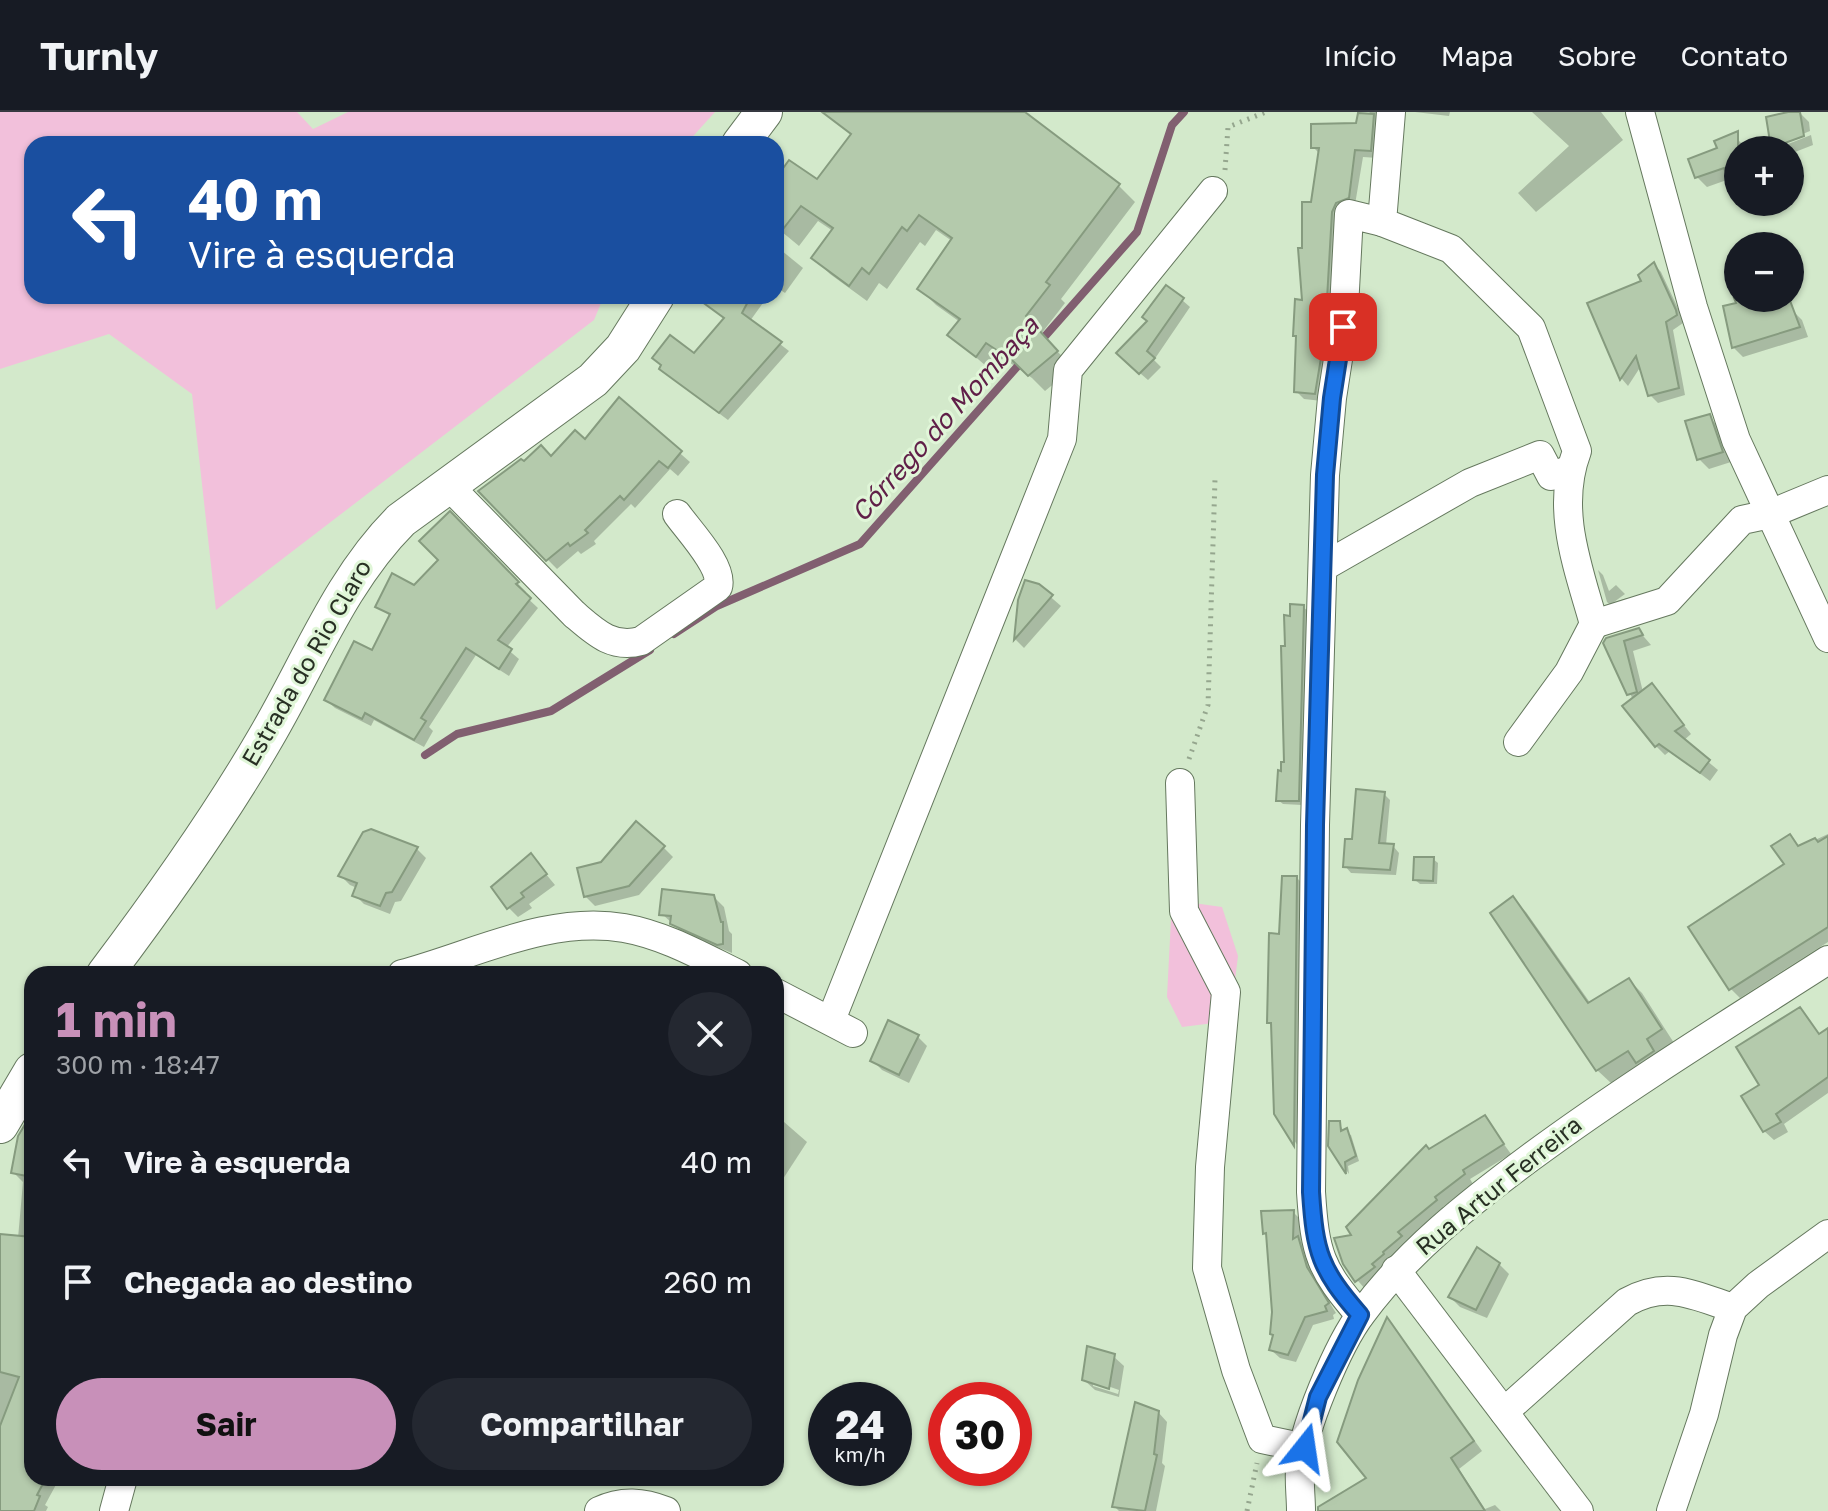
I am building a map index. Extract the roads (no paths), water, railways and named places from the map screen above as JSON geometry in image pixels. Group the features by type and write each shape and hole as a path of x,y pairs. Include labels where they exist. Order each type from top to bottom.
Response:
{"main road":[{"path":"746,136 764,112"},
{"name":"Estrada do Rio Claro","path":"111,966 214,822 267,736 362,564 401,520 593,380 623,348 651,304"},
{"path":"0,1125 24,1084"}],"street":[{"path":"1382,222 1391,112"},
{"path":"1640,112 1736,440 1828,638"},
{"path":"784,997 842,1026 1062,439 1068,370 1213,191"},
{"path":"1360,1315 1338,1290 1321,1262 1313,1231 1311,1192 1316,780 1325,475 1343,327 1349,214 1382,222 1451,249 1531,328 1577,451 1569,470 1568,530 1594,624 1569,672 1518,742"},
{"path":"1323,567 1470,483 1540,455 1551,476 1569,470"},
{"path":"448,485 574,614 595,632 615,643 628,645 641,641 718,587 717,568 677,514"},
{"path":"1594,624 1667,601 1742,520 1770,514 1828,490"},
{"path":"1180,783 1184,911 1226,992 1210,1167 1207,1268 1236,1370 1262,1439 1305,1448"},
{"path":"428,966 534,933 591,925 626,928 679,945 722,966"},
{"name":"Rua Artur Ferreira","path":"1301,1511 1300,1466 1318,1397 1360,1315 1396,1270 1485,1192 1590,1113 1828,960"},
{"path":"1671,1511 1704,1414 1723,1335 1733,1308 1758,1285 1828,1234"},
{"path":"1396,1270 1579,1511"},
{"path":"1504,1412 1627,1302 1643,1293 1676,1290 1733,1308"},
{"path":"114,1511 121,1486"},
{"path":"599,1511 613,1504 633,1502 666,1511"}],"waterway":[{"name":"Córrego do Mombaça","path":"1039,343 1137,232 1172,125 1184,112"},
{"name":"Córrego do Mombaça","path":"674,634 717,606 860,544 1024,359"},
{"name":"Córrego do Mombaça","path":"425,755 457,734 551,711 650,650"}]}
